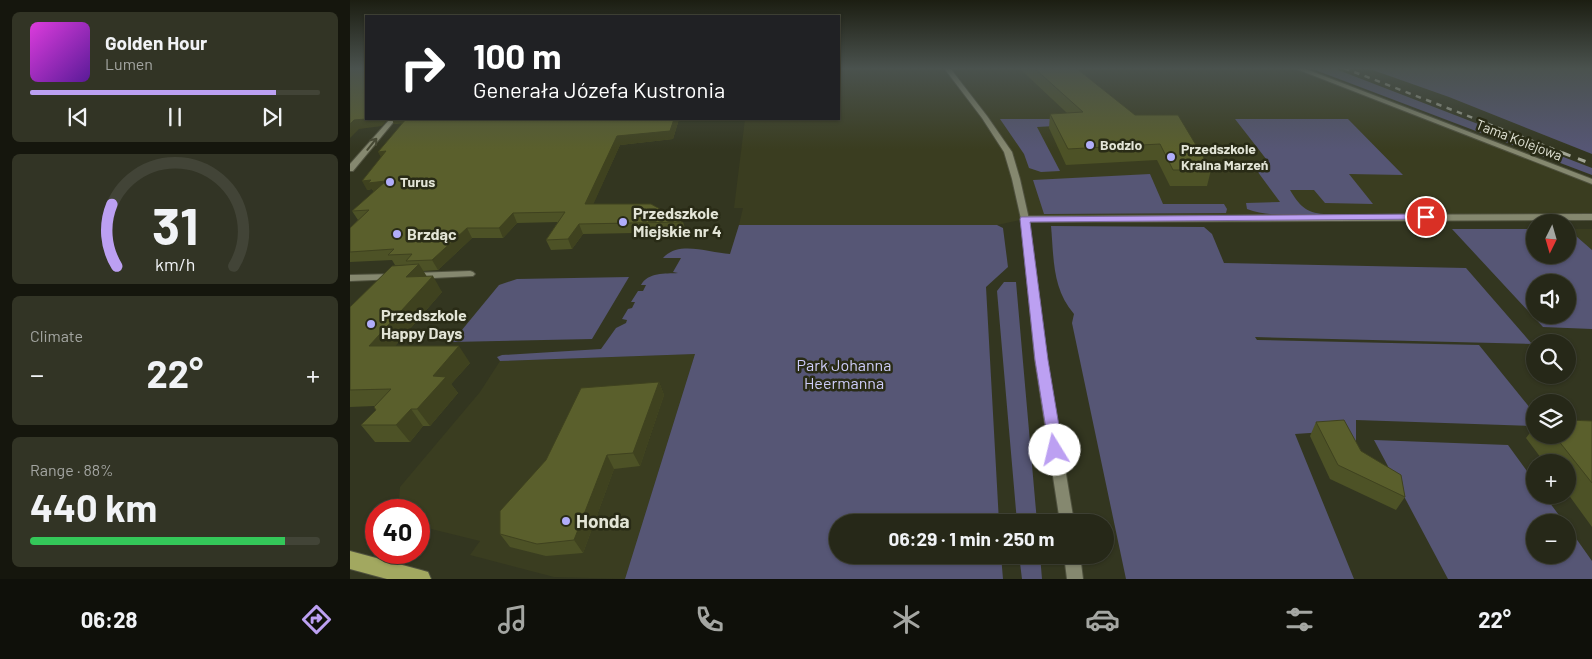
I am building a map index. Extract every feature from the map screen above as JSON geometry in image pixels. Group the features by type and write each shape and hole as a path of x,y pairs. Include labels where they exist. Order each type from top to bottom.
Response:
{"main road":[{"path":"350,560 421,579"}],"street":[{"path":"968,95 1008,152 1025,219 1041,360 1065,514"},
{"name":"Tama Kolejowa","path":"1368,95 1592,182"},
{"path":"350,169 392,120"},
{"path":"1025,219 1592,217"},
{"path":"350,278 470,274"},
{"path":"370,290 383,277"},
{"path":"1073,564 1075,579"}],"shaded area":[{"path":"840,95 1367,95 1592,182 1592,217 1576,217 1576,214 1526,214 1526,217 1025,219 997,225 739,225 743,208 734,208 745,120 840,120"},
{"path":"1576,229 1592,229 1592,250 1576,236"},
{"path":"695,354 625,579 554,577 470,555 480,541 430,529 430,499 399,499 400,487 480,392 500,361"}],"green space":[{"path":"1381,95 1403,95 1592,168 1592,175"},
{"path":"1443,95 1592,95 1592,154"},
{"path":"1000,119 1124,119 1126,122 1037,127 1060,171 1041,172 1029,168 1024,154"},
{"path":"1235,119 1348,119 1403,175 1349,174 1373,204 1325,203 1314,190 1290,190 1308,210 1324,214 1275,215 1247,209 1246,203 1280,202 1252,164 1270,164"},
{"path":"1150,174 1163,204 1224,204 1227,209 1226,213 1044,214 1033,180"},
{"name":"Park Johanna Heermanna","path":"739,225 997,225 1003,228 1008,267 986,287 999,514 829,514 829,564 1002,564 1003,579 625,579 695,354 500,361 497,357 502,355 601,349 616,328 626,323 627,320 622,319 628,309 632,308 635,302 631,302 638,291 643,291 646,285 641,285 644,281 657,274 678,273 673,272 681,258 663,258 677,250 686,249 730,254"},
{"path":"1051,226 1204,227 1212,234 1224,263 1466,268 1526,337 1526,344 1255,337 1257,340 1479,345 1526,403 1526,426 1356,420 1356,462 1339,431 1295,434 1354,579 1126,579 1114,514 1112,514 1072,323 1074,314 1062,294 1055,273"},
{"path":"1452,229 1526,229 1526,264 1576,264 1576,236 1592,250 1592,329 1543,327 1540,324 1576,324 1576,274 1526,274 1526,309"},
{"path":"629,277 592,339 452,342 499,285 517,279"},
{"path":"1004,282 1016,282 1036,514 1016,514 997,291"},
{"path":"1374,440 1508,445 1526,470 1526,504 1551,504 1558,514 1526,514 1526,564 1576,564 1576,538 1592,561 1592,579 1448,579"},
{"path":"1020,564 1041,564 1042,579 1022,579"}],"building":[{"path":"350,95 365,95 365,119 354,120 350,124"},
{"path":"1064,95 1110,95 1135,115 1178,115 1211,170 1173,170 1160,144 1068,149 1050,114 1083,112"},
{"path":"405,120 674,120 670,131 617,136 585,204 651,204 683,222 579,224 568,239 546,240 565,212 513,213 499,228 467,228 432,260 406,261 412,254 388,255 394,249 350,252 350,228 369,210 352,211 386,181 368,183 371,180 362,181 386,151 378,152"},
{"path":"419,264 406,277 433,276 369,346 459,346 433,376 446,377 417,409 411,409 396,425 361,425 376,410 374,407 391,389 350,390 350,307 392,266"},
{"path":"659,382 633,453 607,455 574,540 537,544 500,534 500,511 546,460 581,388"},
{"path":"1344,420 1361,451 1401,475 1405,497 1338,465 1316,422"},
{"path":"1576,420 1592,421 1592,483 1576,463 1576,454 1569,454 1561,444 1576,444"}],"railway":[{"path":"1414,95 1566,154"},
{"path":"1563,153 1592,164"}],"place":[{"name":"Bodzio","path":"1090,145"},
{"name":"Przedszkole Kraina Marzeń","path":"1171,157"},
{"name":"Turus","path":"390,182"},
{"name":"Przedszkole Miejskie nr 4","path":"623,222"},
{"name":"Brzdąc","path":"397,234"},
{"name":"Przedszkole Happy Days","path":"371,324"},
{"name":"Honda","path":"566,521"}],"route":[{"path":"1055,450 1041,360 1025,219 1426,217"}]}
